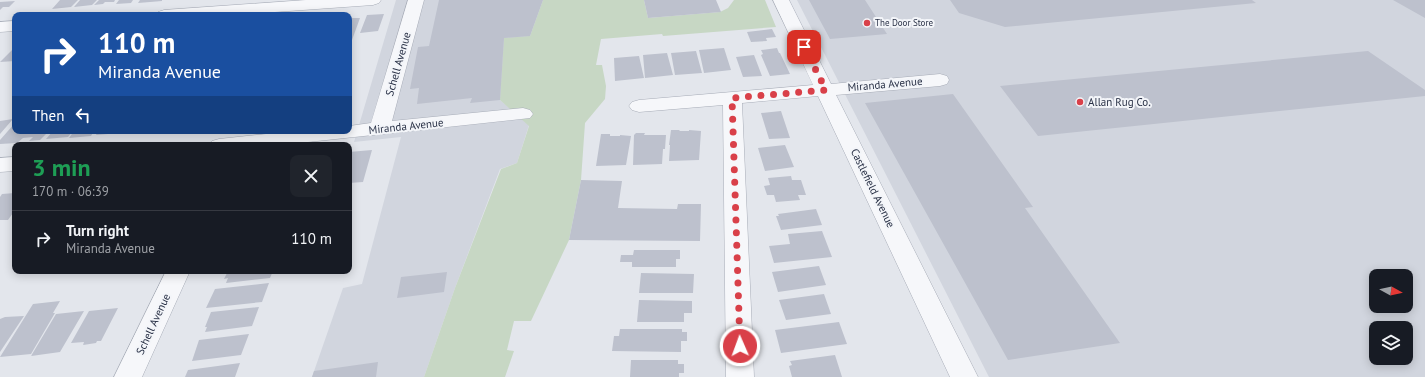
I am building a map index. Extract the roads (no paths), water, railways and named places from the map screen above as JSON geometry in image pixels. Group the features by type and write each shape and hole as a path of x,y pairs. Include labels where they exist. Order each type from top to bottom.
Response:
{"street":[{"path":"206,12 373,0"},
{"name":"Schell Avenue","path":"380,128 416,0"},
{"name":"Castlefield Avenue","path":"781,0 964,377"},
{"path":"0,27 12,26"},
{"name":"Miranda Avenue","path":"639,106 940,80"},
{"path":"732,98 740,377"},
{"name":"Miranda Avenue","path":"352,131 523,114"},
{"name":"Miranda Avenue","path":"256,142 327,134"},
{"path":"0,165 12,164"},
{"name":"Schell Avenue","path":"128,377 177,274"}],"place":[{"name":"The Door Store","path":"867,23"},
{"name":"Allan Rug Co.","path":"1080,102"}]}
